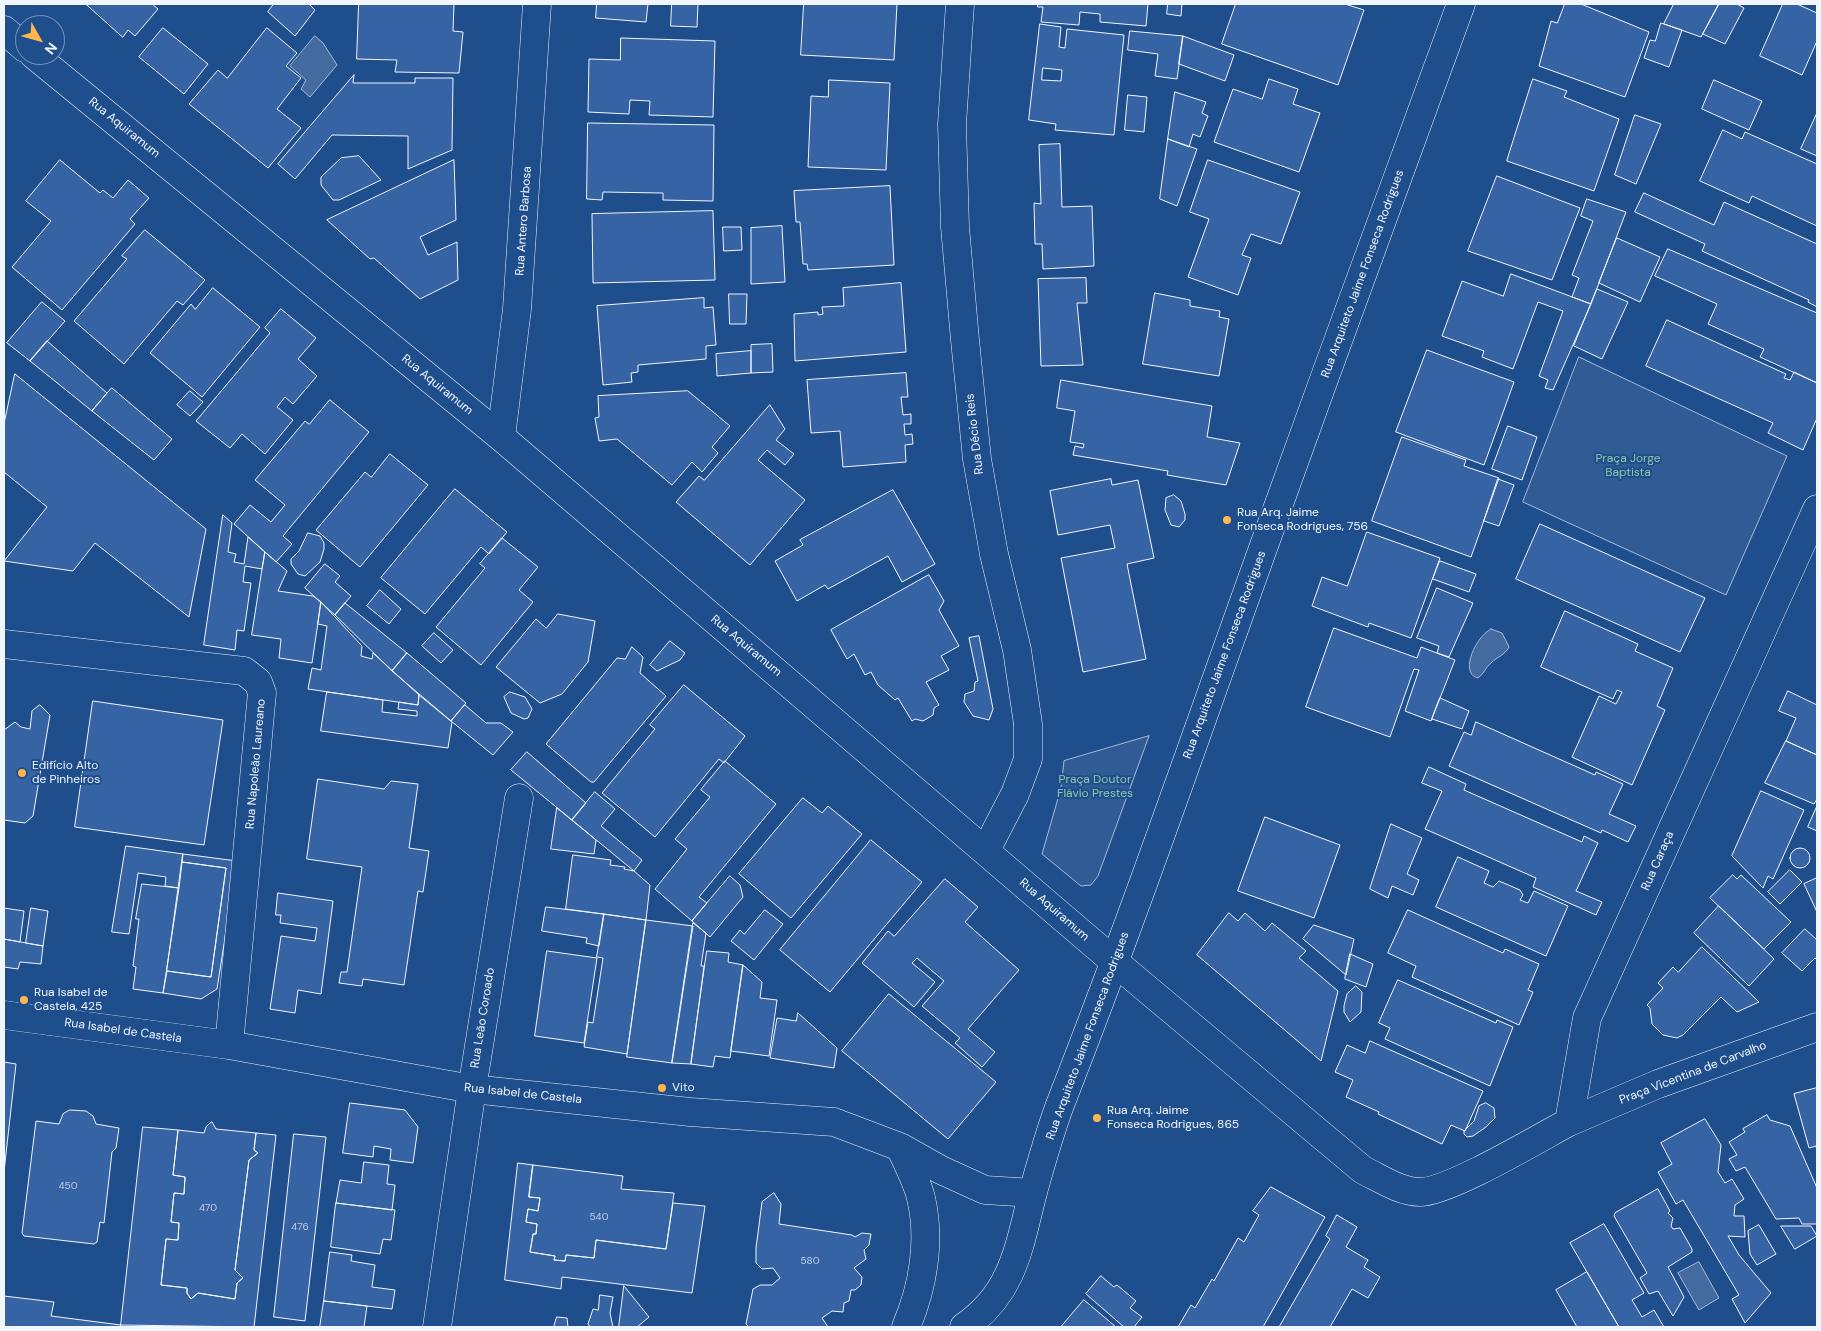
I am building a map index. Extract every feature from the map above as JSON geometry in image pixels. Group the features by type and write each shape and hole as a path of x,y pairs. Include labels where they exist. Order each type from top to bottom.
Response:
{"street":[{"name":"Rua Antero Barbosa","path":"501,437 517,309 538,4"},
{"name":"Rua Décio Reis","path":"960,4 952,124 956,227 965,340 977,459 994,554 1017,650 1028,724 1028,759 1015,794 986,850"},
{"name":"Rua Arquiteto Jaime Fonseca Rodrigues","path":"964,1327 980,1316 1007,1280 1024,1235 1033,1193 1061,1103 1116,963 1270,528 1461,4"},
{"path":"4,30 15,39"},
{"name":"Rua Aquiramum","path":"46,65 501,437 1116,963 1363,1170 1394,1186 1420,1192 1444,1186 1472,1173 1569,1122"},
{"name":"Rua Caraça","path":"1569,1122 1587,1018 1817,509"},
{"name":"Rua Napoleão Laureano","path":"4,644 244,671 258,682 262,693 229,1045"},
{"name":"Rua Leão Coroado","path":"437,1327 472,1089 519,798"},
{"name":"Rua Isabel de Castela","path":"4,1016 229,1045 472,1089 690,1112 834,1122 900,1147 941,1170 985,1190 1033,1193"},
{"name":"Praça Vicentina de Carvalho","path":"1569,1122 1658,1084 1817,1027"},
{"path":"900,1147 920,1197 925,1228 922,1277 914,1308 906,1327"}],"green space":[{"name":"Praça Jorge Baptista","path":"1579,357 1787,456 1726,595 1523,502"},
{"name":"Praça Doutor Flávio Prestes","path":"1149,736 1098,876 1091,885 1081,886 1042,854 1061,788 1064,761"}],"shaded area":[{"path":"315,36 323,43 337,65 310,97 301,89 306,80 290,66"},
{"path":"1491,629 1502,633 1509,647 1478,678 1472,675 1470,670 1471,655 1480,639"},
{"path":"1699,1262 1719,1298 1699,1310 1678,1273"}],"building":[{"path":"86,4 152,4 158,9 135,36 128,30 123,37"},
{"path":"274,4 309,4 315,10 295,36 268,12"},
{"path":"359,4 454,4 453,31 463,32 459,73 395,72 397,60 357,59"},
{"path":"597,4 648,4 646,22 596,18"},
{"path":"672,4 698,4 697,27 671,26"},
{"path":"804,4 897,4 894,60 801,55"},
{"path":"1038,4 1148,4 1146,26 1100,22 1100,14 1080,12 1079,25 1041,22 1043,7 1038,7"},
{"path":"1168,4 1182,4 1181,16 1167,14"},
{"path":"1236,4 1345,4 1364,10 1338,85 1222,44"},
{"path":"1565,4 1581,4 1649,32 1625,97 1539,66 1551,21 1557,23"},
{"path":"1674,4 1719,4 1701,37 1664,24"},
{"path":"1719,4 1737,4 1744,8 1725,44 1703,34"},
{"path":"1783,4 1797,4 1817,13 1817,41 1802,75 1760,56"},
{"path":"1661,23 1682,30 1669,67 1644,58 1650,40 1655,41"},
{"path":"1040,24 1061,27 1059,47 1065,48 1067,29 1124,35 1114,135 1055,130 1056,124 1029,120","holes":["1043,68 1062,70 1061,81 1042,80"]},
{"path":"163,28 208,64 184,94 139,57"},
{"path":"267,28 297,53 286,66 301,78 277,109 301,128 268,168 189,104 218,70 227,78"},
{"path":"1130,31 1183,36 1177,79 1155,76 1158,54 1128,50"},
{"path":"1183,36 1234,55 1225,81 1179,64"},
{"path":"621,38 715,41 713,117 649,115 650,101 630,100 629,114 588,112 589,59 620,60"},
{"path":"354,75 353,83 415,83 415,78 453,78 452,150 408,169 408,136 332,135 295,179 278,164"},
{"path":"1269,79 1298,89 1293,104 1320,113 1299,172 1214,142 1233,89 1262,99"},
{"path":"1533,79 1567,91 1564,97 1619,119 1594,191 1507,161"},
{"path":"829,80 890,83 886,170 808,167 811,96 828,97"},
{"path":"1714,80 1762,101 1749,130 1702,109"},
{"path":"1175,92 1206,102 1202,113 1208,116 1200,137 1193,134 1189,147 1168,139"},
{"path":"1128,95 1147,97 1144,132 1125,130"},
{"path":"1817,113 1817,156 1801,149"},
{"path":"1635,115 1661,124 1636,184 1615,175"},
{"path":"588,123 714,125 713,201 663,200 663,193 603,192 602,200 587,199"},
{"path":"1723,130 1742,139 1745,132 1817,164 1817,226 1752,196 1749,203 1700,181"},
{"path":"1168,139 1197,149 1177,206 1160,199"},
{"path":"1060,144 1062,207 1092,206 1094,266 1043,269 1042,244 1035,244 1034,203 1041,204 1039,145"},
{"path":"359,156 381,180 339,200 333,200 321,185 321,177 341,158"},
{"path":"60,160 100,193 103,190 113,198 128,180 149,198 130,219 135,224 62,310 12,267 51,221 26,201"},
{"path":"454,160 456,220 420,237 428,255 457,242 458,280 420,299 374,258 370,259 327,220"},
{"path":"1208,160 1300,192 1281,244 1251,234 1242,255 1251,258 1238,295 1188,277 1209,219 1190,212"},
{"path":"1497,176 1580,208 1552,280 1468,251"},
{"path":"890,186 894,265 808,270 807,264 803,264 800,222 796,222 794,191"},
{"path":"1644,193 1714,225 1724,202 1817,244 1817,307 1808,302 1809,300 1702,251 1705,244 1635,212"},
{"path":"1587,199 1626,212 1591,304 1572,297 1579,278 1572,275 1593,221 1581,216"},
{"path":"713,211 715,280 593,283 592,214"},
{"path":"782,226 785,282 751,284 751,228"},
{"path":"723,227 741,227 742,250 724,251"},
{"path":"145,230 205,280 183,305 177,301 124,364 74,321 127,259 122,256"},
{"path":"1617,238 1660,257 1640,302 1599,283"},
{"path":"1668,249 1817,313 1817,383 1760,357 1764,349 1708,324 1717,304 1655,276"},
{"path":"1511,274 1591,304 1553,390 1545,388 1548,380 1539,376 1563,311 1538,302 1513,369 1482,357 1484,351 1442,336 1462,281 1503,296"},
{"path":"1086,278 1087,303 1077,303 1083,365 1041,366 1038,279"},
{"path":"901,283 906,352 795,361 794,314 818,312 818,315 823,314 822,307 844,306 843,288"},
{"path":"213,288 260,327 202,397 150,353 191,304 195,309"},
{"path":"1597,289 1628,302 1602,359 1574,346"},
{"path":"1155,293 1190,300 1190,306 1220,311 1219,317 1229,319 1219,376 1143,364"},
{"path":"729,294 747,294 746,324 730,324"},
{"path":"704,298 704,308 713,307 716,345 706,346 706,359 638,365 638,372 631,373 632,382 603,385 597,306"},
{"path":"42,302 65,321 30,361 7,343"},
{"path":"281,309 316,338 298,359 317,376 293,404 285,397 277,407 293,420 265,454 242,434 230,448 196,421 270,333 265,328"},
{"path":"1667,320 1786,374 1784,378 1790,380 1794,372 1817,383 1817,418 1803,450 1768,433 1773,423 1646,366"},
{"path":"47,341 107,393 92,411 30,361"},
{"path":"772,344 773,372 751,373 751,345"},
{"path":"1427,350 1514,382 1484,465 1396,432"},
{"path":"751,351 751,373 717,376 716,354"},
{"path":"906,373 908,397 901,397 903,415 911,414 911,424 904,424 905,435 912,434 913,444 905,445 906,462 843,467 840,431 811,433 807,380"},
{"path":"15,374 206,529 189,617 95,543 73,571 4,561 47,507 4,472 4,424"},
{"path":"1061,380 1212,406 1207,437 1240,443 1226,485 1167,475 1168,471 1073,455 1075,446 1083,448 1084,444 1070,442 1075,411 1057,408"},
{"path":"112,388 172,439 154,460 92,411"},
{"path":"190,391 203,402 190,416 177,405"},
{"path":"688,391 730,426 712,447 718,453 702,472 692,462 672,485 617,439 599,441 595,418 599,417 598,396"},
{"path":"330,400 369,432 283,536 292,544 276,562 234,524 250,505 271,522 285,505 255,480 305,421 309,424"},
{"path":"770,405 785,429 776,440 794,454 785,465 767,450 758,460 805,500 750,565 676,502 699,476 704,480"},
{"path":"1508,426 1537,437 1522,480 1492,469"},
{"path":"1402,437 1466,460 1464,466 1499,478 1471,557 1372,521"},
{"path":"390,454 428,485 360,567 316,530 365,472 371,477"},
{"path":"1111,479 1112,485 1138,480 1154,558 1127,564 1146,659 1083,672 1061,558 1115,548 1110,525 1058,535 1050,491"},
{"path":"1498,479 1514,485 1499,526 1484,521"},
{"path":"455,489 507,532 489,554 481,547 425,614 381,578"},
{"path":"893,490 935,564 902,582 888,556 828,589 825,585 797,601 775,561 803,545 800,540"},
{"path":"1174,495 1181,501 1185,514 1185,520 1179,527 1171,525 1165,510 1166,498"},
{"path":"223,515 232,523 228,552 236,554 234,562 244,564 248,537 265,552 262,569 245,566 243,582 251,583 244,631 237,630 235,650 204,645"},
{"path":"1540,524 1705,598 1680,652 1516,579"},
{"path":"1367,532 1440,558 1411,638 1369,623 1368,627 1312,606 1322,577 1347,586"},
{"path":"308,533 320,536 324,543 324,549 320,562 305,576 298,574 291,564 291,559 299,551"},
{"path":"502,538 538,567 519,590 533,602 481,665 436,627 485,568 480,564"},
{"path":"265,552 287,571 278,591 313,596 321,602 312,663 279,658 281,639 252,635"},
{"path":"1440,561 1476,574 1469,592 1433,579"},
{"path":"325,564 340,576 335,582 351,596 335,615 305,588"},
{"path":"929,575 944,601 939,610 959,646 941,656 949,670 926,682 939,705 934,708 933,715 923,721 915,719 912,721 898,698 895,700 878,685 871,672 865,675 854,654 847,659 831,630"},
{"path":"1437,588 1473,603 1449,657 1437,653 1439,646 1417,638"},
{"path":"380,590 401,609 389,624 367,606"},
{"path":"321,602 362,646 361,656 372,659 373,653 419,695 418,705 308,689 312,668 321,670 327,626 318,624"},
{"path":"345,603 407,653 392,671 335,615"},
{"path":"1565,611 1638,644 1635,651 1673,668 1657,706 1665,710 1632,785 1572,757 1599,696 1616,704 1622,692 1617,690 1613,699 1541,667"},
{"path":"558,614 595,621 588,662 562,694 540,703 496,667 536,619 546,628"},
{"path":"1334,628 1417,658 1421,647 1455,660 1431,721 1405,711 1419,670 1414,669 1390,737 1306,707"},
{"path":"434,633 453,650 441,663 422,646"},
{"path":"979,636 993,709 989,720 973,716 964,702 965,694 974,691 975,682 978,681 969,638"},
{"path":"670,641 685,653 680,660 657,671 650,665"},
{"path":"632,647 643,657 640,673 666,696 594,782 591,782 546,744 617,658 625,659"},
{"path":"407,653 466,703 451,721 392,671"},
{"path":"684,685 745,736 724,763 719,759 655,837 602,793 655,729 650,725"},
{"path":"1788,691 1817,705 1817,755 1786,741 1796,718 1779,711"},
{"path":"327,692 383,700 382,712 417,716 417,711 398,709 399,702 418,705 419,695 452,722 448,748 321,731"},
{"path":"510,692 525,697 532,709 528,718 524,719 511,713 504,697"},
{"path":"1440,698 1469,711 1462,729 1432,719"},
{"path":"93,701 223,720 204,845 75,827"},
{"name":"Edifício Alto de Pinheiros","path":"40,705 50,715 33,816 25,823 4,820 4,730 15,722 21,727 30,729 32,711"},
{"path":"465,705 486,723 501,723 513,732 493,755 451,721"},
{"path":"1476,722 1595,775 1596,772 1623,784 1609,814 1636,826 1628,842 1602,830 1601,833 1449,766 1464,732 1471,735"},
{"path":"1786,741 1817,755 1817,799 1814,804 1765,783"},
{"path":"527,752 586,803 572,820 511,770"},
{"path":"725,761 776,804 699,897 707,903 692,921 655,889 687,849 675,839 710,797 701,790"},
{"path":"1429,767 1466,784 1464,790 1582,842 1584,836 1598,843 1576,891 1602,902 1596,915 1533,887 1536,878 1425,829 1442,791 1422,783"},
{"path":"318,779 384,789 391,781 418,784 409,848 429,851 423,892 418,891 404,985 363,979 362,986 339,983 341,972 347,972 362,867 307,859"},
{"path":"1761,791 1804,810 1773,879 1768,876 1763,888 1732,856"},
{"path":"595,792 615,809 601,826 642,860 634,871 572,820"},
{"path":"803,798 822,813 828,806 862,834 791,918 739,874"},
{"path":"1817,806 1817,831 1808,827"},
{"path":"557,808 596,840 594,854 551,849"},
{"path":"1265,817 1340,845 1314,918 1238,891"},
{"path":"1391,824 1422,838 1407,874 1419,880 1413,895 1392,886 1388,898 1370,889"},
{"path":"871,840 922,882 830,992 780,950"},
{"path":"126,846 183,854 179,888 165,886 166,877 138,873 129,934 112,932"},
{"path":"1800,848 1807,851 1810,858 1807,865 1800,868 1793,865 1790,858 1793,851"},
{"path":"183,854 237,861 217,989 201,999 163,993 167,971 211,977 226,868 182,862"},
{"path":"573,855 611,860 610,865 625,867 624,869 634,871 650,885 646,920 566,909"},
{"path":"1458,857 1489,871 1484,883 1493,887 1499,881 1520,890 1523,895 1520,900 1528,903 1534,891 1568,906 1546,956 1436,907"},
{"path":"182,862 226,868 211,977 167,971"},
{"path":"1790,870 1802,882 1780,904 1768,892"},
{"path":"1733,875 1737,879 1741,875 1791,922 1764,949 1710,898"},
{"path":"730,876 740,885 743,897 710,937 692,921"},
{"path":"1817,878 1817,912 1804,884"},
{"path":"945,879 978,907 965,922 1019,970 968,1029 995,1052 982,1067 955,1043 960,1038 922,1006 944,981 917,958 912,963 935,982 914,1007 862,963 888,931 894,936"},
{"path":"142,884 179,888 163,993 133,989 136,967 133,966 139,919 136,919"},
{"path":"278,893 333,901 321,994 298,990 295,1013 270,1009 281,936 315,941 317,928 280,923 281,915 276,915"},
{"path":"1719,906 1774,959 1749,986 1694,933"},
{"path":"546,907 604,914 599,946 586,943 587,938 542,931"},
{"path":"4,908 24,911 20,942 4,939"},
{"path":"31,908 48,911 43,946 26,943"},
{"path":"765,910 783,924 754,960 731,941 740,930 744,934"},
{"path":"1408,910 1503,953 1505,949 1539,964 1528,990 1533,992 1519,1025 1412,977 1416,966 1388,953"},
{"path":"1229,913 1238,921 1245,913 1265,931 1272,923 1306,951 1299,958 1338,991 1321,1061 1197,955"},
{"path":"604,914 646,920 627,1054 584,1047 588,1022 593,1023 603,958 597,957"},
{"path":"646,920 693,926 672,1063 627,1057"},
{"path":"693,923 706,933 701,966 704,966 691,1064 672,1063"},
{"path":"1314,925 1354,939 1346,975 1303,939"},
{"path":"1805,929 1817,940 1817,960 1815,958 1802,971 1782,953"},
{"path":"4,939 43,946 41,964 20,962 18,969 4,967"},
{"path":"1702,947 1759,1002 1737,1012 1721,997 1683,1035 1677,1038 1663,1035 1652,1024 1650,1008 1647,1005 1663,988 1658,983 1673,967 1678,972"},
{"path":"547,951 597,958 584,1043 535,1036"},
{"path":"707,951 729,953 728,962 743,965 730,1058 715,1056 713,1067 691,1064"},
{"path":"1350,954 1373,964 1366,987 1345,979"},
{"path":"743,965 762,982 760,998 777,1000 769,1056 731,1051"},
{"path":"1398,980 1496,1023 1497,1020 1513,1027 1490,1086 1385,1039 1390,1028 1379,1023"},
{"path":"1356,986 1362,992 1361,1012 1350,1022 1344,1012 1344,1006 1347,994"},
{"path":"889,994 996,1082 948,1139 842,1051"},
{"path":"798,1013 837,1048 834,1068 770,1058 777,1018 796,1021"},
{"path":"1370,1041 1483,1091 1465,1131 1451,1125 1442,1144 1346,1097 1353,1080 1335,1072 1347,1045 1365,1053"},
{"path":"4,1062 16,1064 4,1172"},
{"path":"1817,1088 1817,1151 1816,1146 1809,1148 1794,1094"},
{"path":"350,1103 405,1110 418,1127 413,1163 390,1160 391,1149 374,1146 373,1157 343,1153"},
{"path":"1486,1103 1494,1108 1495,1118 1473,1136 1467,1137 1464,1131 1474,1121 1479,1106"},
{"path":"70,1110 86,1111 93,1116 96,1124 119,1128 116,1148 112,1152 104,1223 100,1222 97,1242 94,1244 24,1236 22,1233 36,1121 59,1124 63,1114"},
{"path":"1767,1115 1770,1120 1790,1126 1817,1188 1817,1224 1802,1224 1799,1218 1776,1219 1745,1167 1736,1171 1729,1159 1737,1155 1729,1142 1745,1132 1743,1129"},
{"path":"1705,1119 1721,1145 1718,1172 1725,1183 1732,1179 1744,1199 1735,1205 1734,1216 1744,1216 1745,1237 1728,1236 1739,1255 1771,1293 1745,1323 1732,1299 1739,1295 1683,1200 1676,1204 1658,1172 1672,1164 1661,1143"},
{"path":"212,1122 216,1129 256,1133 254,1150 258,1153 249,1160 235,1270 243,1278 237,1283 235,1299 198,1293 191,1299 187,1293 187,1288 161,1285 166,1239 178,1240 179,1223 171,1222 174,1193 184,1194 185,1177 173,1175 178,1130 204,1133 206,1127"},
{"path":"143,1127 178,1130 173,1175 185,1177 184,1194 174,1193 171,1222 179,1223 178,1240 166,1239 161,1285 187,1288 187,1293 191,1299 198,1293 235,1299 237,1283 243,1278 235,1270 249,1160 258,1153 254,1150 256,1133 276,1135 254,1327 121,1325"},
{"path":"294,1134 326,1137 305,1321 274,1317"},
{"path":"364,1162 389,1165 387,1184 395,1185 392,1210 336,1203 340,1180 361,1183"},
{"path":"518,1163 533,1165 529,1197 540,1198 538,1211 528,1209 526,1222 537,1224 530,1252 555,1256 554,1260 565,1261 566,1255 594,1258 596,1240 666,1249 673,1203 705,1206 692,1293 562,1277 561,1289 505,1280"},
{"path":"533,1165 623,1176 621,1189 674,1193 666,1249 596,1240 594,1258 566,1255 565,1261 554,1260 555,1256 530,1252 537,1224 526,1222 528,1209 538,1211 540,1198 529,1197"},
{"path":"1271,1187 1325,1217 1263,1327 1178,1327 1191,1305 1195,1308 1212,1279 1214,1281 1238,1238 1244,1242 1259,1215 1253,1211"},
{"path":"1658,1189 1670,1211 1668,1213 1673,1218 1671,1226 1673,1229 1680,1228 1692,1249 1692,1252 1668,1267 1684,1297 1673,1316 1658,1291 1649,1294 1640,1278 1647,1273 1614,1216 1615,1213"},
{"path":"774,1193 781,1204 779,1224 855,1237 862,1233 871,1234 869,1245 864,1250 866,1259 854,1268 862,1277 861,1285 855,1290 851,1290 849,1301 844,1303 843,1312 832,1311 822,1318 828,1327 749,1327 746,1324 753,1289 760,1285 772,1285 780,1278 773,1268 762,1269 756,1263 762,1202"},
{"path":"336,1203 395,1210 391,1240 383,1239 380,1254 331,1247"},
{"path":"1337,1215 1357,1227 1346,1247 1368,1260 1364,1267 1380,1277 1368,1298 1352,1289 1330,1327 1279,1327 1330,1239 1326,1236"},
{"path":"1604,1224 1644,1293 1632,1300 1642,1317 1654,1310 1664,1327 1619,1327 1570,1243"},
{"path":"1759,1225 1776,1254 1757,1265 1750,1254 1748,1231"},
{"path":"1781,1226 1811,1226 1817,1236 1795,1249"},
{"path":"330,1252 352,1255 351,1261 375,1265 372,1287 395,1290 392,1309 324,1301"},
{"path":"1587,1272 1619,1327 1577,1327 1556,1290"},
{"path":"1101,1276 1114,1287 1117,1285 1136,1301 1130,1308 1142,1317 1134,1327 1124,1327 1086,1294"},
{"path":"624,1286 649,1317 637,1327 619,1327"},
{"path":"600,1295 613,1297 610,1313 613,1327 590,1327 588,1324 593,1309 598,1310"},
{"path":"4,1296 54,1302 51,1316 121,1325 121,1327 4,1327"},
{"path":"1084,1300 1116,1327 1061,1327"},
{"path":"324,1301 367,1306 364,1327 320,1327"},
{"path":"557,1317 567,1318 568,1327 554,1327"}],"place":[{"name":"Rua Arq. Jaime Fonseca Rodrigues, 756","path":"1227,520"},
{"name":"Edifício Alto de Pinheiros","path":"22,773"},
{"name":"Rua Isabel de Castela, 425","path":"24,1000"},
{"name":"Vito","path":"662,1088"},
{"name":"Rua Arq. Jaime Fonseca Rodrigues, 865","path":"1097,1118"}]}
